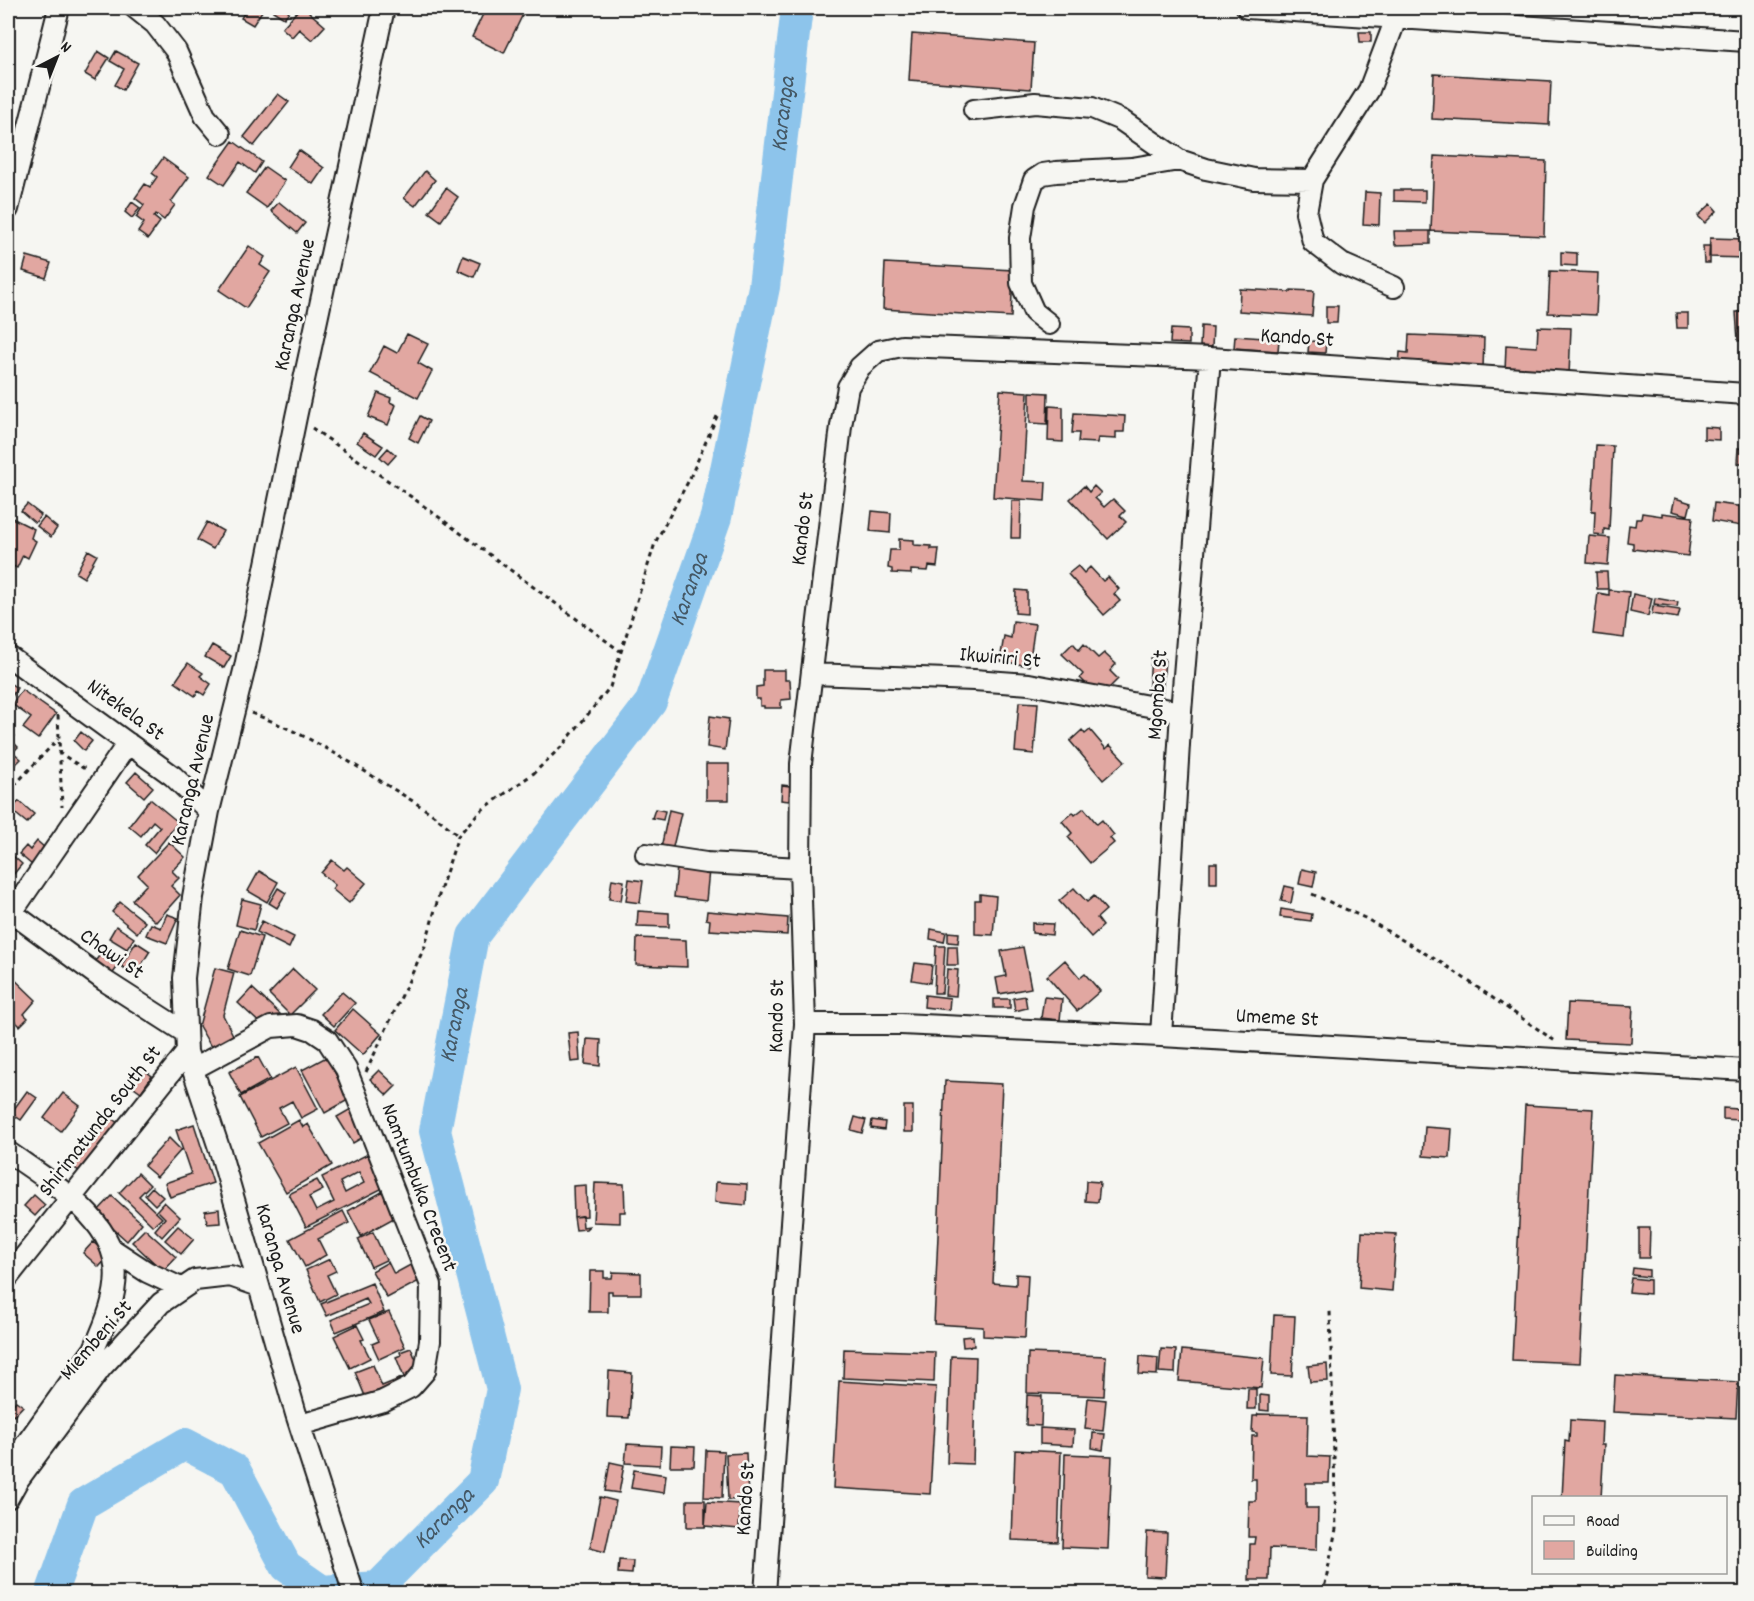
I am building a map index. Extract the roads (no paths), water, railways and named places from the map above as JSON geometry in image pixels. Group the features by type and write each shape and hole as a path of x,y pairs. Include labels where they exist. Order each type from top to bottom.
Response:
{"street":[{"path":"8,209 59,8"},
{"path":"135,8 155,24 176,51 205,116 220,134"},
{"name":"Karanga Avenue","path":"354,1593 300,1425 189,1052 184,978 193,897 209,811 245,667 384,8"},
{"path":"1247,8 1397,16 1746,41"},
{"path":"1394,287 1342,264 1313,242 1306,213 1312,180 1369,90 1397,16"},
{"path":"974,110 1035,103 1092,108 1121,120 1179,160 1206,169 1254,179 1312,180"},
{"path":"1049,324 1034,312 1021,283 1020,238 1025,206 1034,180 1043,174 1056,172 1132,168 1179,160"},
{"name":"Kando St","path":"765,1593 805,1024 800,868 801,764 841,426 848,387 860,367 878,351 902,346 1210,358 1746,394"},
{"name":"Mgomba St","path":"1161,1036 1181,712 1210,358"},
{"name":"Nitekela St","path":"8,656 173,776 209,811"},
{"name":"Ikwiriri St","path":"812,674 1029,684 1181,712"},
{"path":"9,915 128,742"},
{"path":"646,854 706,863 800,868"},
{"name":"Chawi St","path":"9,915 105,981 189,1052"},
{"name":"Umeme St","path":"805,1024 901,1024 1161,1036 1746,1070"},
{"name":"Namtumbuka Crecent","path":"189,1052 271,1027 297,1025 312,1030 327,1040 346,1069 356,1092 431,1286 430,1341 425,1371 411,1387 383,1401 300,1425"},
{"name":"Shirimatunda South St","path":"8,1277 189,1052"},
{"path":"8,1152 72,1198 94,1221 112,1249 116,1267 115,1286 94,1349 8,1469"},
{"path":"112,1249 147,1272 181,1288"},
{"name":"Miembeni St","path":"8,1498 18,1480 101,1368 161,1303 195,1280 230,1276 259,1286"}],"waterway":[{"name":"Karanga","path":"51,1594 83,1504 185,1444 235,1470 286,1566 322,1591 378,1587 483,1481 502,1389 435,1131 473,936 651,702 716,517 764,287 797,8"}]}
